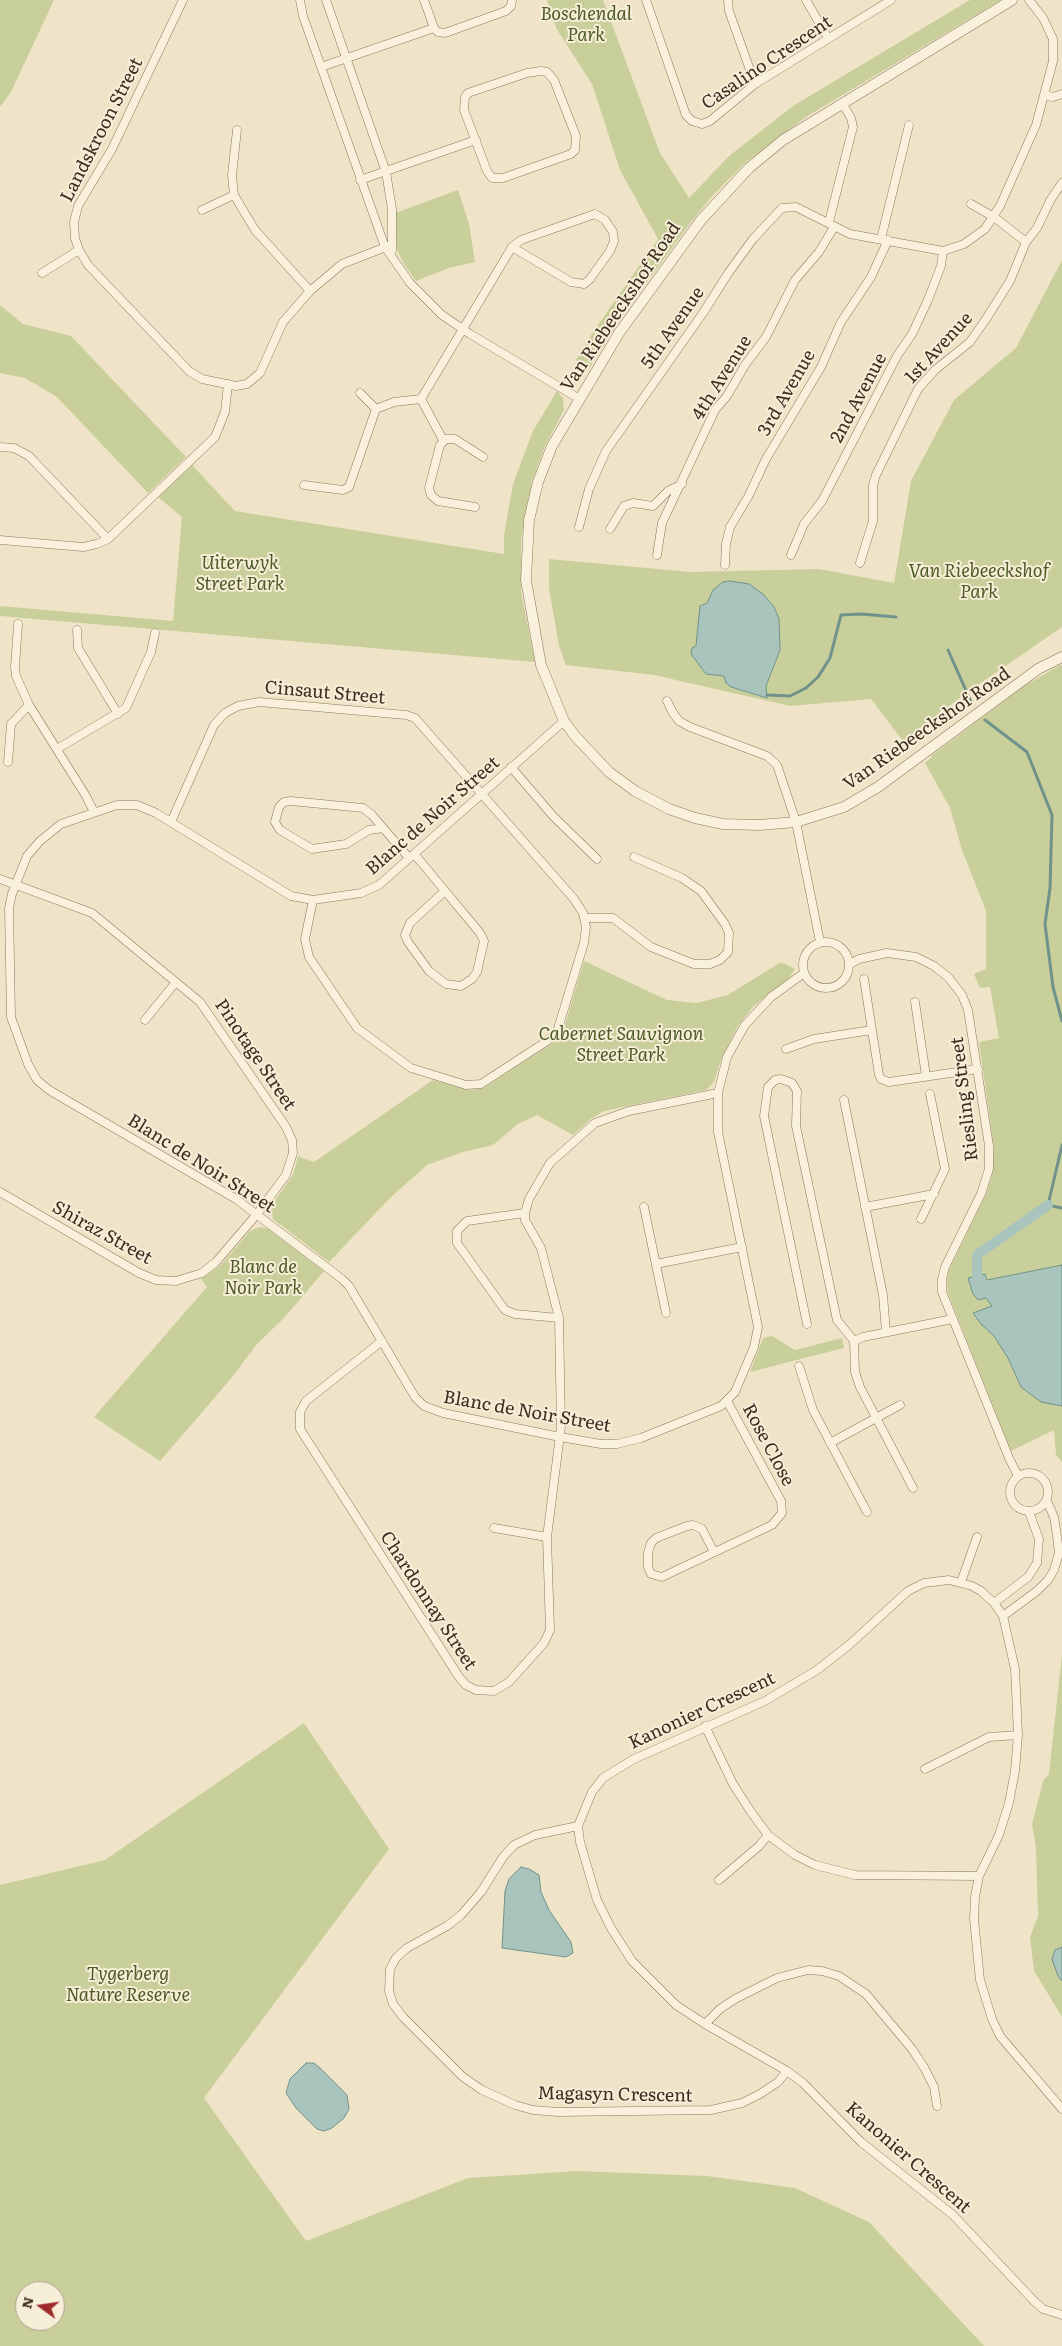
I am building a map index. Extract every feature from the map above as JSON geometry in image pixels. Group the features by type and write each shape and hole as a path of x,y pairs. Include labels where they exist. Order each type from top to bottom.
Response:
{"street":[{"name":"Landskroon Street","path":"183,0 112,149 78,206 74,230 79,250 88,265 189,371 202,379 242,386 256,378 283,322 310,291 342,264 388,246"},
{"path":"300,0 303,16 360,180 393,257 404,274 429,304 463,329 578,398"},
{"path":"326,0 386,172 392,209 388,246"},
{"path":"424,0 434,28 438,32 449,33 506,12 511,6 512,0"},
{"name":"Casalino Crescent","path":"646,0 686,114 692,121 702,124 710,121 755,84 891,0"},
{"path":"728,0 729,11 755,84"},
{"path":"806,0 828,38"},
{"name":"Van Riebeeckshof Road","path":"1012,0 782,140 718,198 619,332 578,398 544,464 533,501 527,540 526,580 541,665 564,721 609,772 635,791 669,809 695,818 723,824 759,825 796,822 844,807 878,787 1038,669 1062,657"},
{"path":"834,227 866,239 885,239 943,251 964,244 985,230 994,217 1036,125 1054,55 1053,39 1043,18 1029,0"},
{"path":"321,67 434,28"},
{"path":"541,70 547,72 554,80 576,136 577,146 571,154 497,179 489,175 476,140 464,110 468,93 541,70"},
{"path":"1045,95 1058,97 1062,94"},
{"path":"830,218 853,128 851,118 842,103"},
{"name":"3rd Avenue","path":"725,565 726,544 730,527 748,497 770,452 820,367 841,322 871,277 885,239 909,125"},
{"path":"237,130 232,175 234,195 255,230 310,291"},
{"path":"360,180 476,140"},
{"name":"1st Avenue","path":"860,563 873,521 873,485 876,475 918,389 935,370 970,342 1010,281 1026,242 1037,228 1051,199 1062,183"},
{"path":"202,210 234,195"},
{"path":"970,204 994,217 1026,242"},
{"name":"5th Avenue","path":"579,527 589,489 606,451 753,239 777,212 787,206 796,207 834,227"},
{"path":"421,399 512,247 521,240 595,214 604,218 614,237 610,252 590,279 580,284 571,282 512,247"},
{"name":"4th Avenue","path":"657,556 662,523 682,484 715,410 728,396 745,365 766,337 795,280 819,252 834,227"},
{"path":"42,273 79,250"},
{"name":"2nd Avenue","path":"791,555 804,524 822,500 897,356 912,334 928,300 940,266 943,251"},
{"path":"0,540 83,547 97,544 108,538 215,437 225,412 228,384"},
{"path":"360,394 376,409"},
{"path":"304,485 343,490 349,487 376,409 394,402 421,399"},
{"path":"421,399 443,440"},
{"path":"475,508 438,501 431,495 429,488 443,440 454,438 483,457"},
{"path":"0,447 14,448 29,456 108,538"},
{"path":"610,529 624,506 633,503 653,506 668,491 682,484"},
{"path":"18,624 15,667 29,705 94,812"},
{"path":"77,630 78,648 118,714"},
{"path":"57,749 126,708 151,652 154,633"},
{"path":"667,701 673,713 680,721 690,727 767,756 777,766 796,822 820,942"},
{"name":"Cinsaut Street","path":"170,822 214,725 231,709 252,702 411,716 421,723 574,899 585,918"},
{"path":"8,762 11,724 29,705"},
{"name":"Blanc de Noir Street","path":"564,721 379,885 368,892 313,900 297,899 149,809 132,804 117,805 61,824 40,841 28,856 10,900 8,918 11,1018 28,1064 37,1080 49,1090 214,1186 257,1214 342,1279 349,1286 416,1397 430,1409 601,1444 625,1442 714,1409 727,1401"},
{"path":"511,767 553,816 597,859"},
{"path":"383,828 369,830 346,844 312,849 280,830 275,822 279,807 284,802 291,801 363,808 412,856 445,891 484,941 477,972 472,980 461,986 446,984 428,971 408,942 406,935 410,923 445,891"},
{"path":"313,900 305,939 306,949 357,1028 411,1068 466,1085 481,1084 554,1035 559,1028 584,943 585,918 613,918 651,946 694,964 710,964 720,960 728,952 729,933 725,924 701,891 682,878 634,857"},
{"path":"0,880 15,885"},
{"name":"Pinotage Street","path":"15,885 92,913 206,1008 286,1127 292,1140 293,1153 290,1168 257,1214"},
{"path":"820,942 840,946 848,957 850,964 844,981 827,989 816,986 804,974 803,962 807,952 820,942"},
{"name":"Riesling Street","path":"850,964 859,959 896,953 921,959 942,972 958,988 966,1003 989,1146 989,1168 984,1186 943,1272 942,1292 1018,1476"},
{"path":"727,1401 738,1386 758,1334 718,1132 718,1093 727,1057 745,1024 771,997 804,974"},
{"path":"864,979 881,1079 889,1082 978,1069"},
{"path":"145,1020 176,982"},
{"path":"915,1002 926,1076"},
{"path":"786,1049 814,1039 872,1030"},
{"path":"807,1324 764,1116 768,1087 774,1080 781,1079 792,1083 797,1091 796,1126 837,1320 854,1341 857,1380 913,1488"},
{"path":"559,1318 515,1314 505,1310 457,1243 457,1231 467,1221 524,1213 529,1198 550,1163 596,1122 629,1111 718,1093"},
{"path":"921,1219 943,1175 945,1166 930,1094"},
{"path":"844,1100 883,1295 886,1332"},
{"name":"Shiraz Street","path":"0,1192 138,1273 166,1281 185,1279 210,1268 257,1214"},
{"path":"865,1207 934,1194"},
{"path":"644,1207 666,1313"},
{"name":"Chardonnay Street","path":"382,1341 306,1401 300,1412 300,1429 458,1677 470,1688 488,1692 504,1686 547,1640 550,1625 547,1537 560,1437 559,1318 541,1248 528,1225 524,1213"},
{"path":"656,1264 742,1247"},
{"path":"854,1341 864,1336 952,1320"},
{"path":"799,1366 813,1410 867,1512"},
{"name":"Rose Close","path":"714,1552 702,1529 687,1526 656,1538 651,1542 648,1553 648,1567 651,1574 662,1577 772,1525 782,1513 781,1502 727,1401"},
{"path":"830,1443 900,1405"},
{"path":"1003,1616 1048,1580 1059,1553 1054,1517 1047,1501 1048,1489 1042,1477 1030,1473 1018,1476 1012,1484 1011,1498 1020,1510 1030,1512 1039,1509 1047,1501"},
{"path":"994,1603 1028,1577 1037,1563 1039,1538 1030,1512"},
{"path":"494,1528 547,1537"},
{"path":"960,1582 977,1537"},
{"name":"Kanonier Crescent","path":"1062,2109 1009,2048 992,2019 980,1980 974,1911 979,1876 999,1835 1008,1803 1015,1771 1018,1736 1015,1669 1003,1616 994,1603 981,1592 960,1582 938,1580 908,1591 849,1645 817,1670 765,1701 634,1759 603,1778 588,1798 578,1826 590,1879 597,1900 610,1928 632,1961 653,1984 676,2005 705,2024 787,2071 816,2095 867,2147 953,2215 1043,2309 1062,2315"},
{"path":"705,1726 733,1784 768,1835 815,1866 855,1875 979,1876"},
{"path":"925,1769 989,1737 1018,1736"},
{"name":"Magasyn Crescent","path":"578,1826 535,1835 514,1845 503,1857 481,1892 461,1915 446,1926 407,1948 396,1958 390,1969 389,1991 393,2004 403,2017 463,2076 482,2090 515,2105 533,2110 558,2112 711,2110 742,2103 754,2097 778,2082 787,2071"},
{"path":"719,1880 752,1853 768,1835"},
{"path":"705,2024 720,2009 777,1978 808,1970 822,1971 839,1976 866,1994 912,2049 934,2088 936,2106"}],"green space":[{"path":"0,0 54,0 11,92 0,107"},
{"name":"Boschendal Park","path":"547,0 603,0 660,153 689,198 729,156 793,106 970,0 1001,0 806,117 746,162 714,194 691,222 623,315 589,369 576,360 593,332 658,239 620,170 592,84 556,28"},
{"path":"458,190 469,224 475,262 449,268 416,281 397,250 395,213"},
{"name":"Van Riebeeckshof Park","path":"1062,260 1062,627 965,694 903,741 871,699 790,706 654,675 566,665 559,646 549,588 549,559 690,572 819,569 894,583 911,481 954,400 1016,348"},
{"path":"0,305 23,324 71,336 186,457 148,493 57,397 25,378 0,373"},
{"name":"Uiterwyk Street Park","path":"557,391 563,398 564,410 545,446 532,481 521,539 521,592 535,662 0,616 0,606 173,621 182,517 158,497 192,465 235,511 504,554 504,535 513,484 533,431"},
{"path":"1062,664 1062,1462 1056,1455 1054,1430 1011,1451 948,1293 947,1280 949,1270 986,1194 992,1176 994,1148 979,1042 999,1038 990,987 980,988 974,974 986,969 986,911 962,850 950,808 925,763 931,756 1024,686"},
{"name":"Cabernet Sauvignon Street Park","path":"584,961 667,1000 697,1003 728,995 781,962 795,969 790,977 753,1007 738,1026 722,1057 714,1082 706,1090 604,1111 591,1119 573,1135 537,1115 518,1124 493,1145 463,1152 427,1165 390,1198 329,1262 273,1219 271,1206 293,1175 298,1156 314,1162 433,1080 470,1090 484,1088 554,1042 564,1028"},
{"name":"Blanc de Noir Park","path":"260,1227 268,1229 324,1271 284,1318 257,1344 229,1381 160,1461 94,1417 207,1287 201,1279 221,1265 250,1231"},
{"path":"772,1336 795,1350 842,1338 844,1348 750,1372 763,1338"},
{"path":"1062,1654 1062,2017 1034,1971 1030,1937 1038,1916 1036,1847 1032,1824 1043,1781 1049,1774"},
{"name":"Tygerberg Nature Reserve","path":"304,1723 389,1849 204,2098 306,2241 468,2178 577,2171 707,2176 795,2188 869,2222 984,2346 0,2346 0,1885 105,1860"}],"water":[{"path":"730,581 749,584 763,594 774,607 779,619 780,650 766,686 767,698 731,687 726,683 724,676 706,674 691,654 692,648 696,646 700,606 707,603 713,590 723,582"},
{"path":"1062,1265 1062,1406 1041,1402 1021,1387 1008,1358 994,1336 981,1324 973,1313 992,1306 986,1298 978,1300 973,1294 968,1278 985,1274 987,1280"},
{"path":"521,1867 539,1875 541,1892 549,1910 571,1942 573,1953 566,1957 502,1948 505,1891 509,1879"},
{"path":"1062,1947 1062,1981 1058,1976 1052,1959 1055,1950"},
{"path":"306,2063 314,2063 347,2095 349,2109 344,2118 332,2128 324,2131 317,2129 296,2108 286,2093 290,2079"}],"waterway":[{"path":"767,695 790,696 806,688 818,677 830,658 841,615 861,614 896,617"},
{"path":"948,650 972,704"},
{"path":"985,720 1027,752 1052,815 1050,888 1045,924 1053,987 1062,1021"},
{"path":"1062,1145 1048,1205 1062,1208"},
{"path":"977,1276 977,1255 1048,1205"}]}
